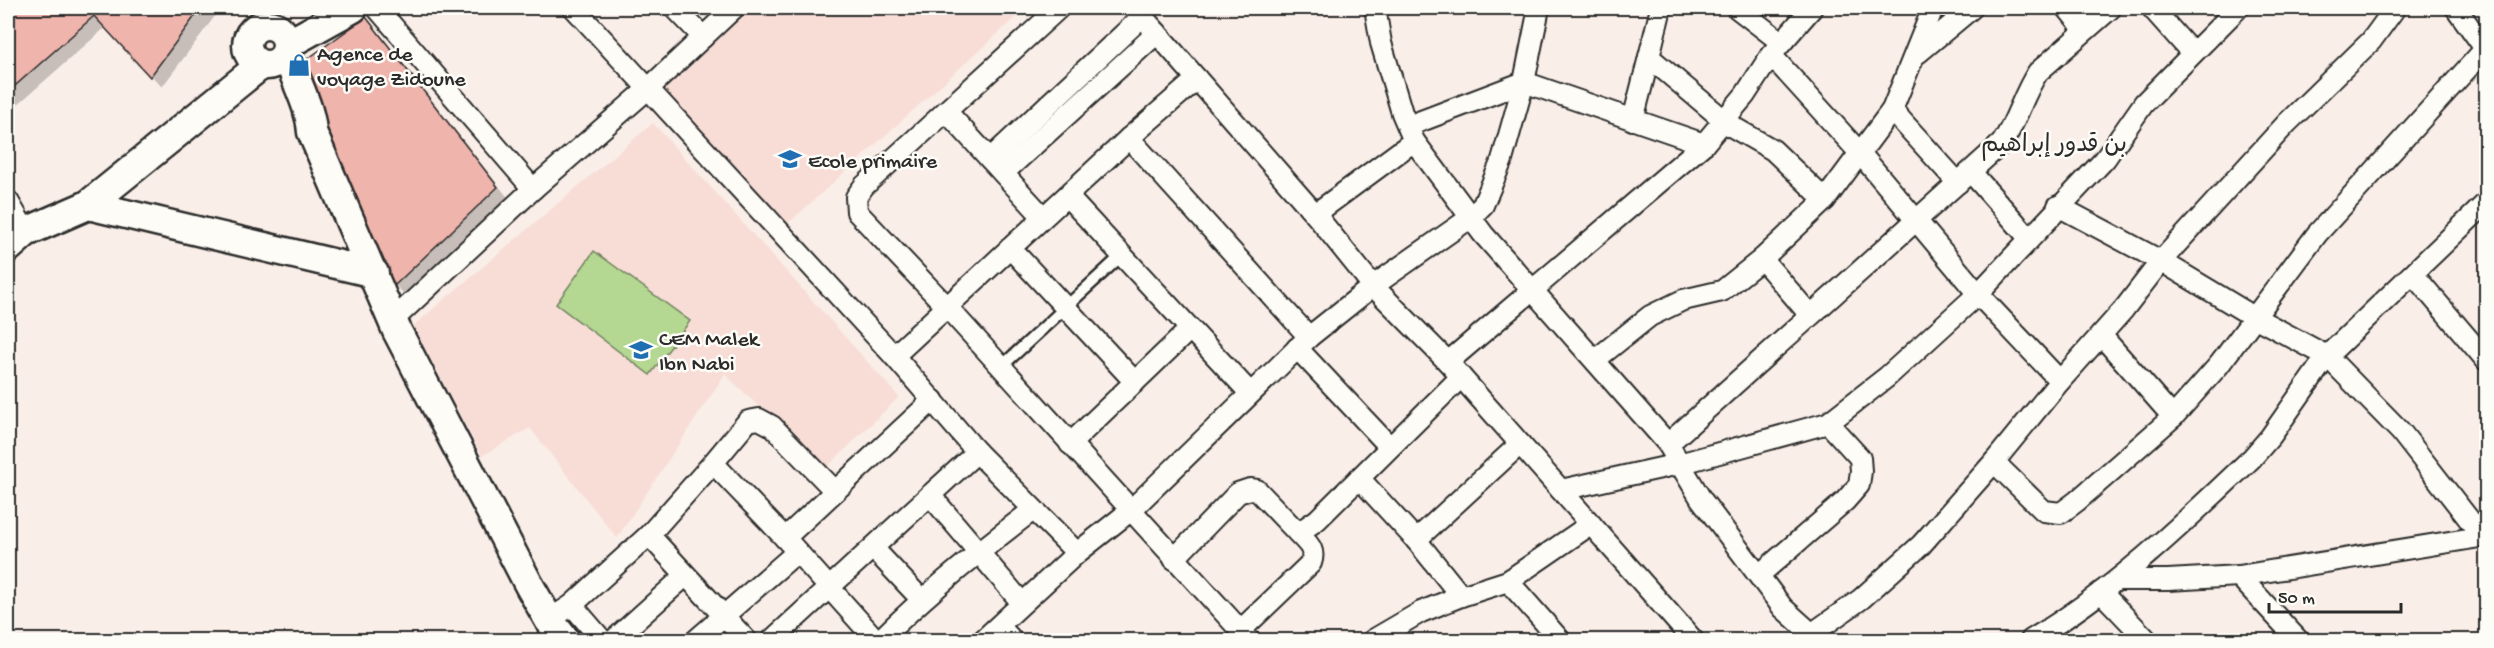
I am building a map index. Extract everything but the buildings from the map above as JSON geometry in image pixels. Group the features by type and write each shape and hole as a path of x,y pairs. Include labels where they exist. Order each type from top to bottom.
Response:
{"street":[{"path":"8,201 17,240 88,205 271,37 353,8"},
{"path":"377,8 532,189"},
{"path":"574,8 894,356 977,452 1077,553"},
{"path":"675,8 703,37"},
{"path":"392,321 532,189 649,88 734,8"},
{"path":"1059,8 864,186 856,197 855,203 857,212 947,307 1070,444 1131,511 1174,559 1244,636 1311,563 1314,555 1312,548 1257,490 1250,489 1238,493 1174,559"},
{"path":"1375,8 1382,44 1402,113 1411,133 1470,218 1668,444 1701,499 1783,608 1808,637 1860,599 1922,545 2161,261 2287,123 2371,41 2395,8"},
{"path":"983,640 1006,634 1022,603 1077,553 1131,511 1303,342 1373,286 1470,218 1483,206 1492,185 1524,82 1539,8"},
{"path":"1634,120 1661,8"},
{"path":"1737,8 1776,49 1916,222 1978,294 2060,381"},
{"path":"1448,362 1704,144 1744,95 1776,49 1812,8"},
{"path":"1595,360 1650,316 1683,300 1722,291 1762,259 1825,200 1892,110 1933,8"},
{"path":"1916,55 1972,8"},
{"path":"2067,8 2085,30"},
{"path":"1668,444 2002,143 2012,128 2030,84 2038,72 2110,8"},
{"path":"2152,8 2192,53"},
{"path":"1561,490 1679,464 1828,423 1887,377 1978,294 2058,206 2105,159 2144,103 2238,8"},
{"path":"1994,462 2044,511 2061,513 2173,417 2219,365 2317,234 2486,49 2456,8"},
{"path":"996,166 1139,12 1315,214 1373,286 1448,362 1693,640"},
{"path":"996,166 1157,33"},
{"path":"271,37 293,74 310,111 312,132 374,273 392,321 562,622 602,640"},
{"path":"1649,57 1742,134 1766,144 1825,200"},
{"path":"894,356 1129,138 1197,79"},
{"path":"1315,214 1411,133 1524,82 1704,144"},
{"path":"1892,110 2029,238"},
{"path":"946,111 1044,217"},
{"path":"1129,138 1390,447"},
{"path":"1067,196 1250,393"},
{"path":"2031,640 2064,620 2118,579 2253,458 2328,356 2487,204"},
{"path":"88,205 374,273"},
{"path":"2058,206 2161,261 2254,317 2328,356 2401,432 2484,536 2239,576 2168,580 2118,579"},
{"path":"1010,248 1136,381"},
{"path":"1762,259 1810,315"},
{"path":"2413,274 2487,360"},
{"path":"1070,444 1190,329"},
{"path":"2101,335 2173,417"},
{"path":"1298,533 1317,520 1461,377"},
{"path":"696,640 723,616 791,545 835,491 933,400"},
{"path":"562,622 649,535 748,421 759,419 772,426 835,491"},
{"path":"1759,575 1845,501 1859,485 1862,471 1860,458 1828,423"},
{"path":"1416,540 1520,444"},
{"path":"772,640 977,452"},
{"path":"713,463 878,640 921,599 1033,510"},
{"path":"1359,478 1416,540 1461,596"},
{"path":"930,495 1022,603"},
{"path":"1377,639 1421,612 1508,581 1591,524"},
{"path":"649,535 746,640"},
{"path":"873,549 921,599"},
{"path":"614,640 685,576"},
{"path":"2239,576 2298,640"},
{"path":"1508,581 1560,640"},
{"path":"2101,592 2147,640"}],"lane":[{"path":"1001,367 1122,255"}],"shaded area":[{"name":"Ecole primaire","path":"749,8 1026,8 783,228 657,90"},
{"name":"CEM Malek Ibn Nabi","path":"653,123 899,397 824,470 725,374 617,538 530,428 482,456 413,326"}],"green space":[{"path":"594,251 690,321 650,375 556,304"}],"place":[{"name":"Agence de voyage Zidoune","path":"299,65"},
{"name":"Ecole primaire","path":"790,159"},
{"name":"CEM Malek Ibn Nabi","path":"641,350"}],"district":[{"name":"بن قدور إبراهيم","path":"2054,143"}]}
